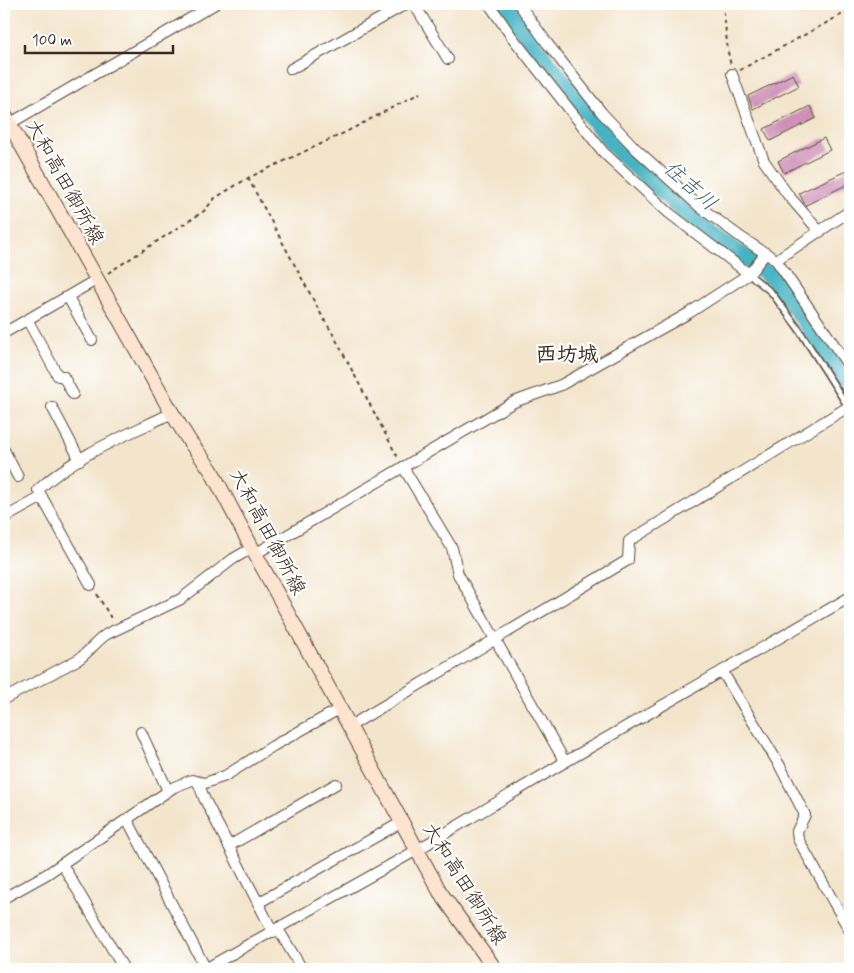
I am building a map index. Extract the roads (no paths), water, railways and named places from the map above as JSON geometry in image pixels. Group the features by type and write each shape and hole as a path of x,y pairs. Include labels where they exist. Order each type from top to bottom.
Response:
{"main road":[{"name":"大和高田御所線","path":"7,125 172,413 190,442 211,470 416,850 454,912 495,969"}],"street":[{"path":"7,125 215,4"},
{"path":"291,69 406,4"},
{"path":"414,4 448,59"},
{"path":"488,4 604,153 669,213 749,274"},
{"path":"519,4 602,113 636,149 701,208 776,260 850,368"},
{"path":"732,74 764,161 788,196 820,232"},
{"path":"776,260 850,211"},
{"path":"4,699 79,659 88,653 99,639 182,598 233,560 254,551 514,402 561,385 689,313 749,274 766,253"},
{"path":"4,333 28,321 96,280"},
{"path":"68,297 92,340"},
{"path":"28,321 58,376 63,376 73,394"},
{"path":"52,407 80,460"},
{"path":"350,726 628,560 629,541 848,407"},
{"path":"91,585 38,490 61,471 80,460 172,413"},
{"path":"4,450 18,477"},
{"path":"403,467 452,548 458,574 565,762"},
{"path":"4,518 42,497"},
{"path":"126,819 205,969 416,850 850,597"},
{"path":"722,671 780,766 805,815 797,831 798,839 850,931"},
{"path":"4,898 62,864 168,791 184,782 192,780 205,783 225,776 273,746 341,708"},
{"path":"141,732 168,791"},
{"path":"198,782 204,798 258,903 302,969"},
{"path":"229,846 336,784"},
{"path":"258,903 402,822"},
{"path":"62,864 124,969"}],"lane":[{"path":"749,274 771,292 798,328 848,407"}],"waterway":[{"name":"住吉川","path":"505,4 537,50 621,153 701,227 772,277 803,318 850,392"}],"district":[{"name":"西坊城","path":"567,355"}]}
